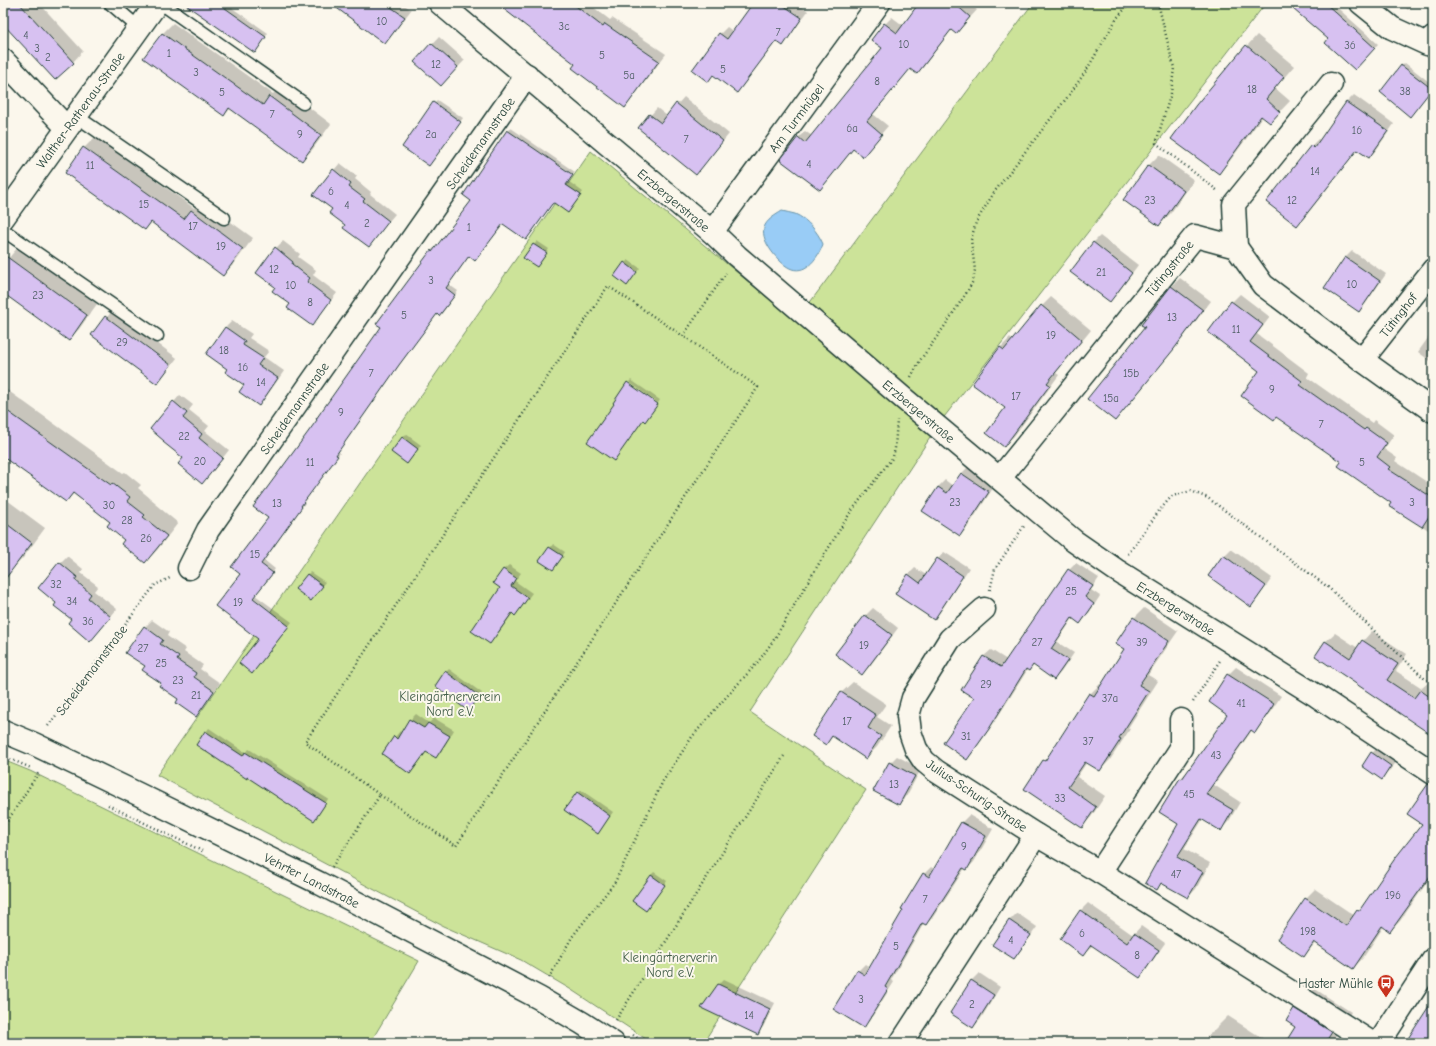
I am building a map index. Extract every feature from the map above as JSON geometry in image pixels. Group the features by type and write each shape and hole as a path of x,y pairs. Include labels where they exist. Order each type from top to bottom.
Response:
{"street":[{"name":"Walther-Rathenau-Straße","path":"3,218 158,3"},
{"name":"Erzbergerstraße","path":"440,3 712,232 737,256 903,398 1074,541 1116,570 1317,696 1433,773"},
{"name":"Am Turmhügel","path":"712,232 879,3"},
{"path":"1361,3 1392,28 1427,44 1433,38"},
{"path":"3,60 72,122"},
{"name":"Scheidemannstraße","path":"189,568 208,530 527,75"},
{"path":"1331,84 1234,204 1236,247 1263,285 1362,360 1433,411"},
{"name":"Tütingstraße","path":"1000,478 1195,236 1236,247"},
{"name":"Tütinghof","path":"1362,360 1433,270"},
{"name":"Julius-Schurig-Straße","path":"984,609 950,639 913,698 908,716 910,732 916,749 924,761 1036,835 1100,872 1372,1043"},
{"path":"1100,872 1181,748 1182,720"},
{"name":"Vehrter Landstraße","path":"3,731 34,744 138,794 319,883 552,1005 614,1033"},
{"name":"Julius-Schurig-Straße","path":"901,1043 1036,835"},
{"path":"1380,1043 1433,960"}],"lane":[{"path":"110,3 139,28"},
{"path":"161,3 303,103"},
{"path":"72,122 224,218"},
{"path":"3,230 157,336"}],"path":[{"path":"548,981 572,937 615,882 663,781 692,737 758,662 776,638 850,513 893,457 898,418 903,398 913,372 973,281 975,270 970,240 976,222 995,191 1082,77 1117,18 1130,3"},
{"path":"1158,3 1174,68 1171,93 1156,143 1234,204"},
{"path":"683,336 737,256"},
{"path":"608,286 758,387 456,846 380,795 305,742 608,286"},
{"path":"1116,570 1159,511 1172,496 1191,491 1208,498 1329,588 1433,685"},
{"path":"984,609 995,568 1035,509"},
{"name":"Scheidemannstraße","path":"48,726 155,585 189,568"},
{"path":"1182,720 1231,642"},
{"path":"3,756 40,772 3,828"},
{"path":"614,1033 784,756"},
{"path":"329,870 380,795"},
{"path":"103,803 209,855"}],"green space":[{"name":"Kleingärtnerverein Nord e.V.","path":"1033,3 1266,3 941,421 750,712 866,790 703,1043 652,1043 570,989 521,960 443,926 157,775 591,151 886,396 808,305"},
{"path":"3,760 30,771 419,961 370,1043 3,1043"}],"water":[{"path":"782,211 795,214 804,219 815,231 823,244 819,254 812,263 803,269 797,270 787,267 772,252 765,239 765,225"}],"building":[{"path":"3,3 19,3 74,63 55,80 3,24"},
{"path":"183,3 218,3 266,37 255,53"},
{"path":"330,3 385,3 405,17 385,44"},
{"path":"496,3 572,3 603,27 605,24 659,61 625,108 572,68 575,64"},
{"path":"753,3 780,3 802,18 783,46 776,41 737,93 713,75 708,82 692,70 719,33 727,39"},
{"path":"919,3 954,3 970,17 956,34 951,30 917,74 910,69 867,121 882,134 863,157 853,149 820,190 780,160 798,137 805,143 882,48 871,40 884,23 897,33"},
{"path":"1286,3 1325,3 1375,48 1355,70 1325,43 1328,39"},
{"path":"162,33 263,105 269,96 321,135 302,161 229,108 224,116 143,58"},
{"path":"431,43 458,67 441,86 414,62"},
{"path":"1246,45 1284,77 1266,99 1280,112 1270,123 1261,116 1219,174 1171,139 1196,105"},
{"path":"1401,65 1432,89 1410,117 1380,92"},
{"path":"433,102 461,122 429,166 402,147"},
{"path":"1346,102 1388,131 1369,158 1357,150 1297,226 1266,202 1311,145 1314,148"},
{"path":"676,103 723,141 696,175 638,128 649,114 661,123"},
{"path":"507,130 573,175 566,185 581,195 568,213 554,203 552,204 526,240 503,224 475,261 469,256 446,288 455,295 439,316 437,314 399,365 336,455 338,456 261,564 273,573 253,598 289,626 252,674 239,663 258,639 215,606 240,574 231,567 268,518 253,507 317,420 316,419 381,327 376,324 431,250 432,252 471,201 463,195"},
{"path":"83,147 184,219 191,210 243,249 223,276 151,222 145,230 65,173"},
{"path":"1148,165 1184,191 1159,226 1123,200"},
{"path":"333,169 351,184 349,187 365,199 363,201 389,221 369,247 343,228 345,225 329,213 332,209 313,195"},
{"path":"1093,242 1132,273 1110,302 1070,272"},
{"path":"533,244 547,253 537,267 523,258"},
{"path":"275,247 293,262 292,264 310,278 307,282 331,300 312,326 287,308 290,304 272,291 275,287 256,273"},
{"path":"3,254 87,315 69,341 3,293"},
{"path":"1345,257 1380,281 1359,312 1324,288"},
{"path":"624,262 637,272 627,286 614,276"},
{"path":"1171,286 1203,310 1174,349 1115,421 1087,399 1145,327 1141,325"},
{"path":"1231,301 1263,325 1250,342 1302,381 1300,385 1364,430 1366,428 1387,443 1377,457 1390,467 1388,469 1433,498 1433,510 1422,527 1389,506 1391,503 1338,466 1341,462 1276,417 1274,420 1241,396 1259,371 1208,332"},
{"path":"1041,305 1082,340 1047,383 1050,385 1004,447 986,433 1005,408 972,384 1000,347 1004,350"},
{"path":"105,316 171,365 157,384 91,335"},
{"path":"225,327 245,341 243,345 263,358 258,365 278,378 259,406 239,392 244,385 225,372 227,369 206,354"},
{"path":"627,382 658,404 645,422 643,420 614,461 587,442 614,404 613,403"},
{"path":"173,401 187,413 183,418 202,434 199,438 223,458 202,484 178,464 183,458 150,429"},
{"path":"3,408 130,497 127,501 145,515 143,517 167,536 145,563 121,544 124,540 107,526 110,522 73,493 66,502 3,457"},
{"path":"402,437 418,449 407,464 391,452"},
{"path":"961,473 989,492 960,536 922,511 938,487 947,493"},
{"path":"3,521 32,543 3,582"},
{"path":"549,547 563,556 553,570 539,561"},
{"path":"1223,555 1266,586 1251,607 1208,576"},
{"path":"937,558 963,576 934,620 895,594 908,574 920,583"},
{"path":"59,562 77,577 75,580 91,594 88,598 111,617 90,642 68,623 71,619 54,606 56,603 38,588"},
{"path":"503,569 516,578 511,586 528,598 515,616 512,613 490,644 471,631 500,588 493,583"},
{"path":"1068,569 1093,586 1085,597 1094,604 1080,624 1072,618 1051,649 1068,660 1054,680 1033,665 1029,671 1026,669 989,729 967,760 943,743 974,698 961,690 983,656 1001,667"},
{"path":"307,574 323,586 311,601 295,589"},
{"path":"865,615 892,635 862,675 835,654"},
{"path":"1133,617 1169,641 1139,685 1149,691 1100,771 1085,762 1068,787 1096,807 1082,828 1024,789 1043,760 1045,761 1089,693 1094,696 1124,649 1115,644"},
{"path":"144,626 163,640 160,644 179,657 177,660 196,673 194,677 214,691 196,717 176,703 178,699 159,686 161,683 142,670 145,666 125,653"},
{"path":"1362,640 1398,664 1387,680 1414,698 1420,690 1433,699 1433,736 1315,656 1325,641 1350,658"},
{"path":"445,671 479,696 468,711 435,686"},
{"path":"1227,674 1274,704 1255,733 1251,730 1206,794 1233,810 1221,831 1201,819 1177,857 1203,872 1188,898 1161,883 1157,890 1145,883 1178,824 1159,812 1180,778 1182,779 1227,715 1209,702"},
{"path":"841,692 876,715 868,728 881,736 866,759 832,736 826,745 812,736"},
{"path":"409,719 424,728 428,723 450,736 436,758 426,752 410,774 382,754 394,736 397,739"},
{"path":"205,731 243,756 245,752 326,803 314,821 196,745"},
{"path":"1371,752 1391,766 1382,780 1362,766"},
{"path":"889,762 915,776 899,805 873,791"},
{"path":"1428,784 1433,785 1433,872 1390,932 1382,926 1353,969 1314,942 1304,957 1277,939 1305,898 1346,926 1357,910 1359,911 1396,857 1422,824 1407,814"},
{"path":"577,792 610,816 598,834 564,810"},
{"path":"961,822 986,836 967,870 963,868 926,925 922,923 885,987 888,989 864,1028 833,1009 857,970 865,975 903,910 901,909 923,873 929,877"},
{"path":"651,875 665,885 646,911 632,901"},
{"path":"1080,910 1127,943 1134,933 1159,950 1140,978 1091,945 1083,956 1060,939"},
{"path":"1009,920 1031,935 1014,959 992,945"},
{"path":"971,980 994,995 973,1028 950,1013"},
{"path":"718,984 770,1009 758,1035 701,1008"},
{"path":"1433,1000 1433,1043 1405,1043"},
{"path":"1294,1008 1332,1032 1325,1043 1285,1043 1295,1027 1286,1021"}],"place":[{"name":"Haster Mühle","path":"1386,998"}],"park label":[{"name":"Kleingärtnerverin Nord e.V.","path":"670,964"}]}
